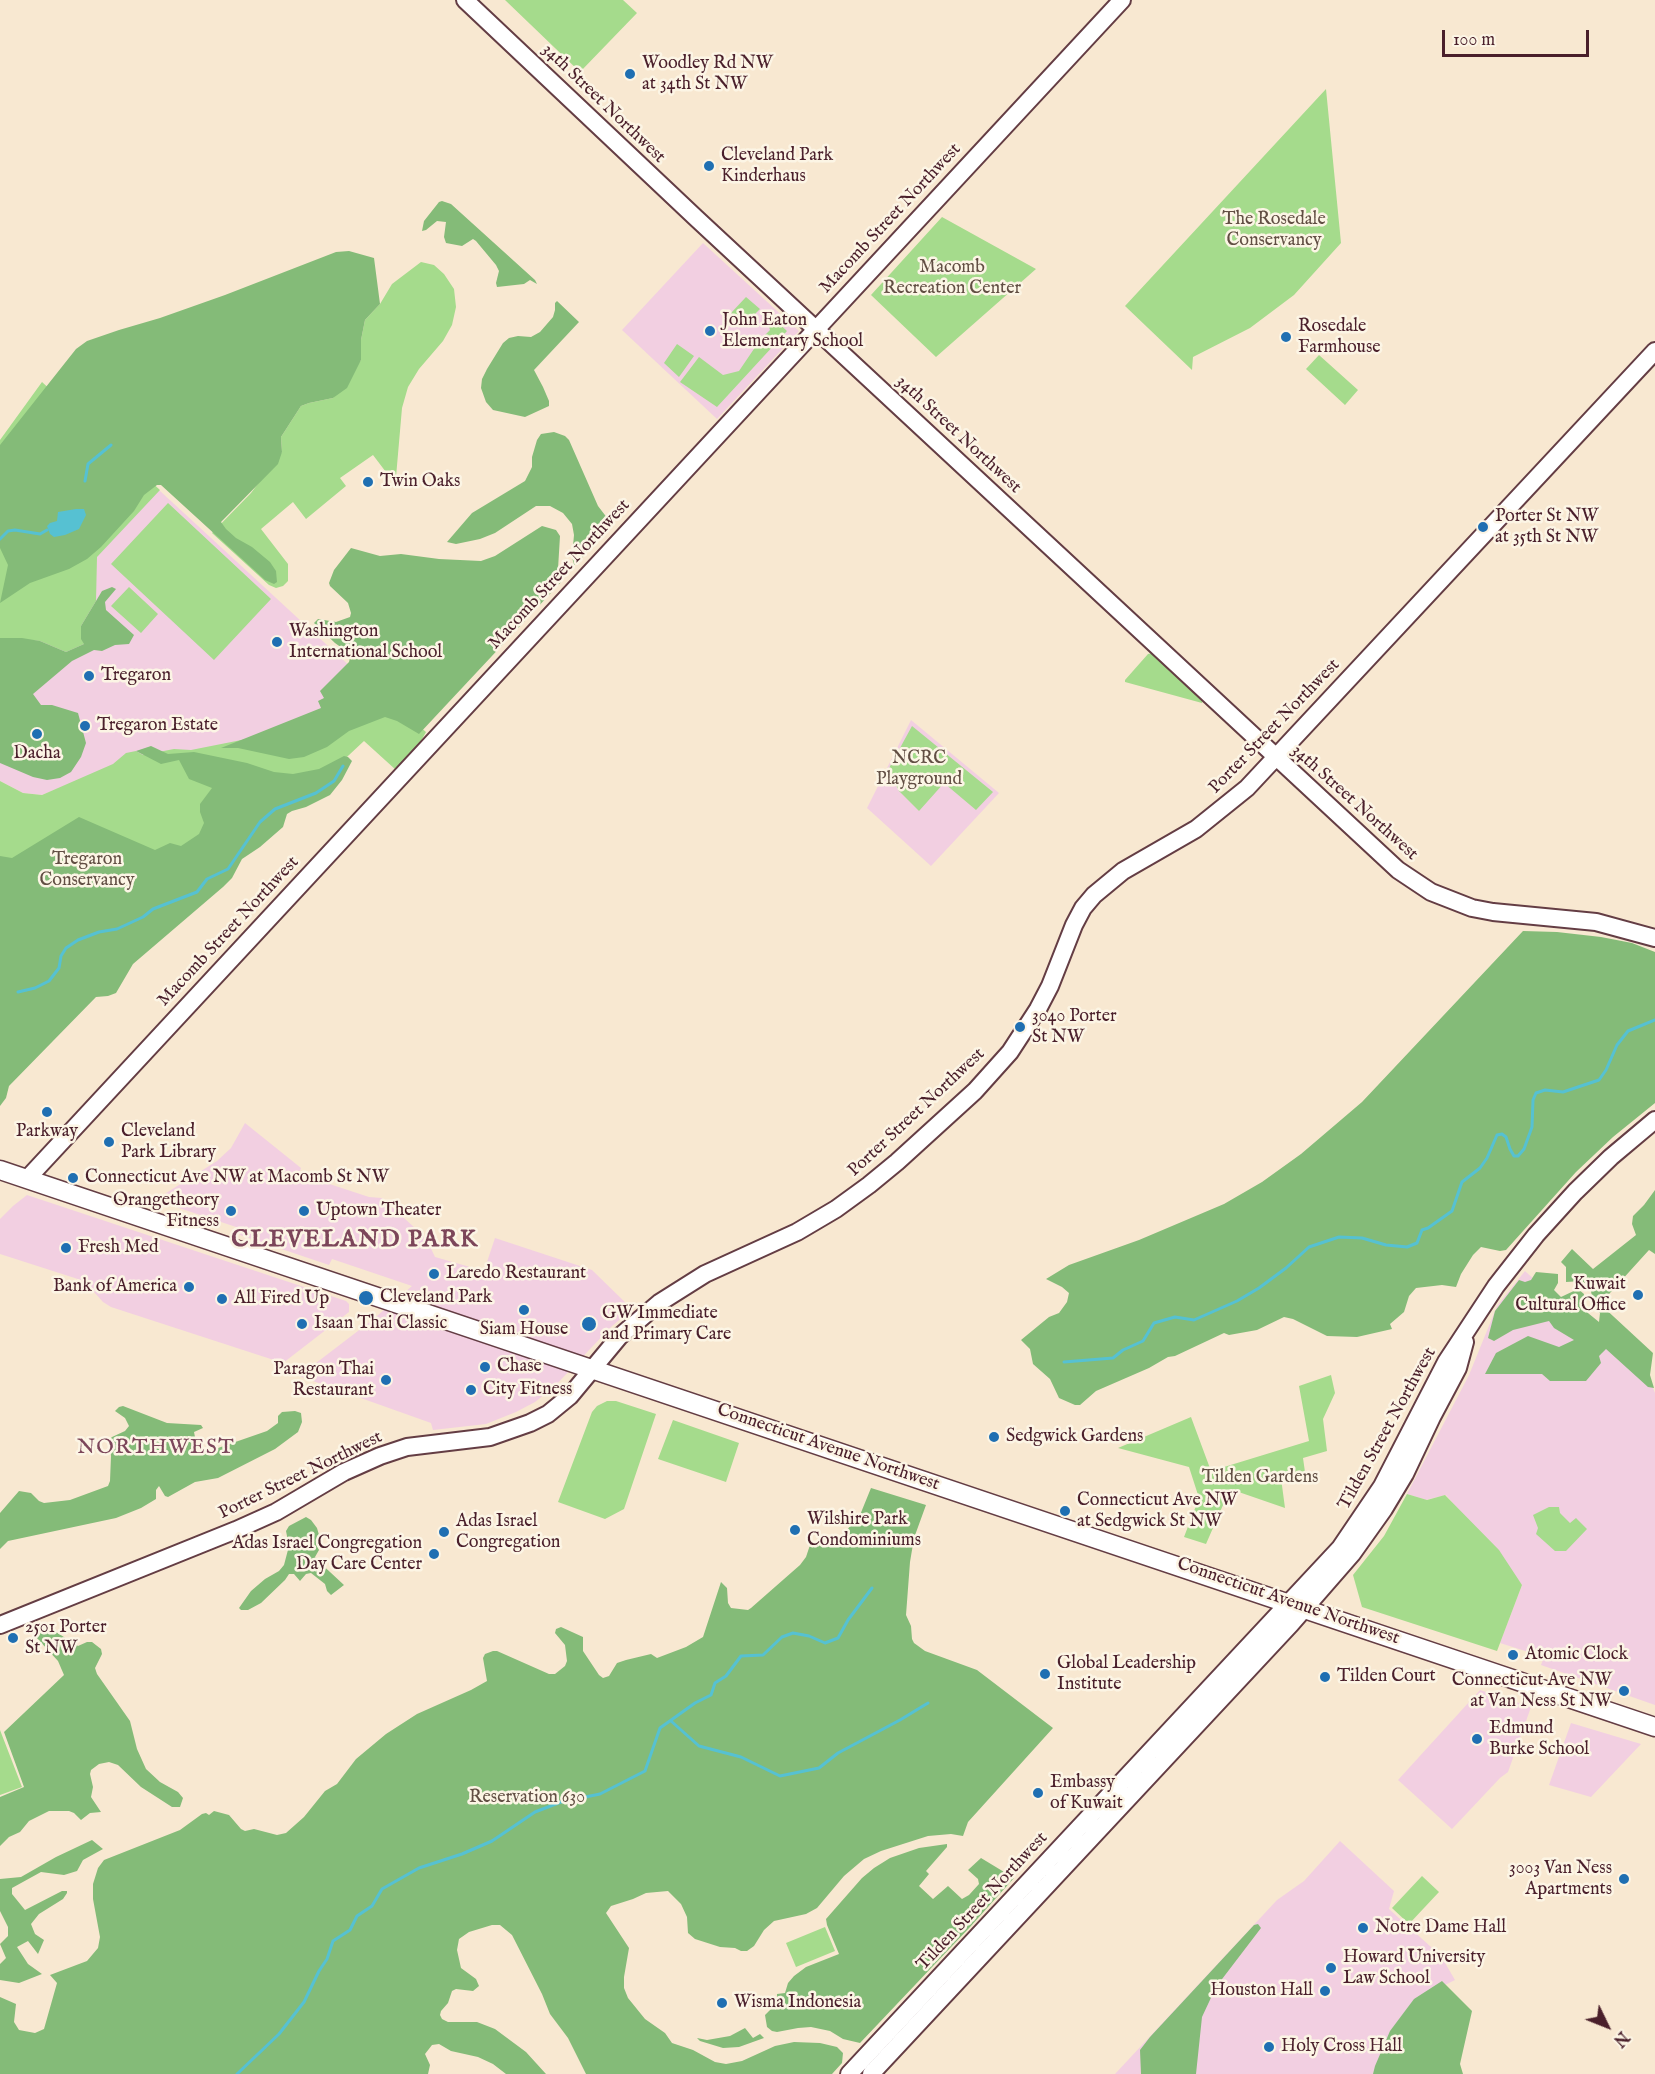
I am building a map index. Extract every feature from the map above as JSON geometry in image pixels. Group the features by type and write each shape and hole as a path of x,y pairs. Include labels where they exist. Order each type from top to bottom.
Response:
{"main road":[{"name":"Connecticut Avenue Northwest","path":"0,1170 1655,1726"}],"street":[{"name":"34th Street Northwest","path":"465,0 1276,758 1386,860 1410,879 1431,892 1482,910 1596,922 1655,938"},
{"name":"Macomb Street Northwest","path":"27,1179 1122,0"},
{"name":"Porter Street Northwest","path":"0,1625 236,1530 276,1512 344,1472 380,1456 407,1447 479,1439 517,1429 548,1414 570,1396 592,1368 632,1325 669,1295 705,1274 784,1239 847,1202 897,1162 982,1084 1021,1037 1047,992 1074,924 1083,908 1094,896 1123,871 1176,842 1219,812 1247,788 1655,351"},
{"name":"Tilden Street Northwest","path":"871,2074 1297,1606 1388,1489 1440,1372 1496,1286 1548,1221 1599,1169 1655,1120"},
{"name":"Tilden Street Northwest","path":"849,2074 1297,1606"}],"shaded area":[{"name":"John Eaton Elementary School","path":"703,243 799,331 717,419 622,330"},
{"path":"159,490 366,681 327,723 108,768 42,795 23,793 0,781 0,589"},
{"path":"911,720 999,793 931,866 867,808"},
{"path":"245,1123 301,1168 299,1174 369,1197 382,1198 426,1238 435,1257 484,1271 495,1238 592,1270 632,1309 611,1327 554,1387 535,1402 486,1424 433,1430 431,1423 299,1376 371,1321 412,1286 332,1259 329,1265 240,1235 242,1229 155,1200 217,1161 231,1148"},
{"path":"27,1195 346,1301 349,1304 349,1312 283,1363 111,1307 103,1302 84,1281 0,1254 0,1219"},
{"path":"1525,1271 1642,1378 1650,1380 1655,1393 1655,1705 1541,1665 1544,1657 1500,1643 1522,1585 1446,1495 1426,1500 1407,1494 1469,1375 1497,1306"},
{"name":"Edmund Burke School","path":"1480,1690 1531,1707 1508,1772 1452,1829 1398,1780"},
{"path":"1571,1723 1641,1744 1591,1797 1549,1785"},
{"name":"Howard University Law School","path":"1340,1841 1394,1891 1389,1909 1441,1956 1455,1980 1437,1989 1381,2056 1373,2074 1115,2074 1277,1900 1304,1881"}],"green space":[{"path":"505,0 623,0 637,13 580,72"},
{"name":"The Rosedale Conservancy","path":"1326,89 1341,243 1294,295 1250,328 1193,357 1192,370 1125,306"},
{"path":"442,201 451,204 537,284 530,280 524,284 497,287 499,271 476,241 473,239 462,246 446,243 444,237 446,222 437,221 422,231 424,221"},
{"name":"Macomb Recreation Center","path":"942,217 1036,269 936,357 871,295"},
{"path":"349,251 374,258 380,304 365,320 361,340 361,360 347,388 333,398 301,406 281,437 282,452 278,464 221,522 236,538 252,547 270,562 276,571 277,582 274,584 265,580 161,485 157,485 144,495 134,511 87,559 69,569 30,583 0,603 8,565 0,548 0,445 76,349 87,341 225,295 336,252"},
{"path":"421,262 434,265 444,274 454,289 456,307 452,325 443,341 419,369 408,387 402,408 396,477 392,480 373,455 340,478 346,486 306,519 293,502 261,529 288,564 288,581 276,588 269,585 212,533 251,493 282,452 281,437 301,406 333,398 361,360 361,340 365,320 380,304 392,284"},
{"path":"746,297 760,309 744,325 731,313"},
{"path":"557,301 579,322 534,370 549,401 549,406 525,417 493,410 486,402 481,388 487,369 503,343 509,338 531,337 540,332 553,317"},
{"path":"775,320 787,331 717,407 680,382 699,357 723,375 739,371 760,340 770,330 768,323"},
{"path":"677,344 694,356 679,377 664,363"},
{"path":"1319,355 1358,390 1345,405 1306,369"},
{"path":"42,382 160,490 97,557 96,601 81,626 84,644 66,652 40,641 0,638 0,440"},
{"path":"554,432 569,440 598,506 611,523 608,530 577,563 574,565 572,557 574,535 572,524 563,513 550,506 536,506 495,533 480,539 456,544 447,542 472,513 525,481 532,467 532,457 537,440 541,434"},
{"path":"168,503 271,599 214,660 111,564"},
{"path":"542,526 556,530 560,536 558,569 563,580 419,734 385,717 349,731 327,747 304,757 289,759 238,748 221,748 321,708 318,701 324,698 320,691 349,662 350,658 349,653 314,623 318,619 336,622 350,617 348,603 329,583 334,570 351,548 380,556 401,554 481,561 495,556"},
{"path":"112,587 116,589 105,602 106,610 134,635 129,644 115,645 102,651 94,650 72,661 33,694 41,705 52,705 78,713 86,743 81,757 71,772 60,778 47,780 33,777 0,763 0,638 40,641 66,652 84,644 81,639 81,626 102,591"},
{"path":"129,587 158,614 141,633 111,606"},
{"path":"1152,653 1203,699 1202,703 1125,682 1148,654"},
{"name":"Tregaron Conservancy","path":"366,681 426,732 416,750 396,770 364,741 259,839 20,1008 0,968 0,781 23,793 42,795 113,764 126,753 136,751 143,755 174,749 191,750 327,723"},
{"name":"NCRC Playground","path":"912,726 993,792 976,810 944,783 919,811 899,791 888,770"},
{"name":"Tregaron Conservancy","path":"151,746 168,754 194,752 247,763 274,772 293,774 319,769 344,756 352,761 342,780 330,795 287,814 283,827 242,859 232,878 223,887 133,964 116,993 96,997 9,1086 6,1098 0,1106 0,856 12,858 79,817 155,850 170,843 181,846 199,834 204,823 200,804 212,788 189,779 179,760 161,764 136,751"},
{"path":"1523,931 1601,937 1632,943 1655,952 1655,1103 1613,1137 1576,1172 1506,1250 1481,1247 1461,1274 1456,1287 1442,1285 1416,1288 1409,1296 1404,1312 1390,1324 1392,1329 1357,1337 1327,1336 1293,1319 1284,1317 1257,1330 1229,1335 1224,1333 1175,1356 1168,1357 1149,1368 1096,1391 1080,1405 1059,1398 1050,1379 1033,1364 1030,1349 1021,1340 1049,1317 1059,1313 1067,1302 1069,1293 1046,1279 1069,1265 1139,1240 1224,1204 1262,1182 1301,1154 1362,1102"},
{"path":"1655,1190 1655,1254 1649,1250 1600,1304 1653,1353 1650,1375 1654,1388 1648,1387 1606,1349 1599,1356 1601,1363 1586,1381 1550,1381 1542,1374 1485,1374 1496,1353 1528,1336 1559,1347 1574,1340 1554,1328 1549,1321 1513,1330 1494,1341 1488,1338 1495,1311 1519,1280 1525,1282 1531,1280 1536,1272 1558,1274 1558,1283 1554,1290 1561,1297 1578,1289 1584,1294 1583,1309 1599,1322 1600,1313 1591,1305 1590,1287 1582,1281 1566,1282 1566,1267 1561,1262 1572,1249 1593,1269 1636,1235 1632,1224 1633,1216"},
{"name":"Tilden Gardens","path":"1331,1375 1335,1393 1323,1419 1327,1451 1303,1458 1305,1472 1281,1478 1285,1508 1230,1489 1206,1544 1184,1537 1199,1498 1189,1467 1118,1448 1191,1417 1211,1471 1309,1441 1299,1386"},
{"path":"607,1401 616,1401 656,1414 624,1509 605,1519 558,1502 592,1412 597,1406"},
{"path":"123,1406 167,1423 201,1425 203,1428 194,1432 196,1442 199,1447 209,1448 218,1448 267,1431 278,1423 278,1416 282,1412 301,1413 302,1422 298,1432 275,1449 218,1478 195,1482 168,1497 159,1486 156,1490 156,1499 116,1518 8,1541 0,1549 0,1513 19,1491 31,1493 44,1503 70,1500 108,1486 111,1456 109,1440 125,1431 129,1426 125,1418 115,1411"},
{"path":"673,1420 739,1443 726,1482 658,1459"},
{"name":"Reservation 630","path":"871,1488 926,1505 914,1538 910,1562 906,1615 914,1643 925,1651 977,1670 1053,1728 968,1822 963,1836 951,1834 928,1836 864,1859 844,1876 817,1908 806,1914 774,1921 764,1930 754,1946 747,1951 720,1947 695,1939 688,1933 687,1917 681,1904 668,1891 646,1893 611,1906 606,1913 629,1948 624,1977 624,1988 628,1998 645,2019 665,2033 672,2043 693,2050 715,2062 726,2064 742,2061 775,2046 794,2042 820,2043 837,2047 843,2053 842,2063 832,2074 586,2074 568,2038 550,2014 512,1935 500,1925 492,1925 469,1932 459,1939 457,1950 461,1968 476,1979 479,1986 473,1991 456,1989 452,1991 440,2015 448,2022 477,2022 495,2029 526,2052 546,2074 506,2074 493,2064 478,2057 451,2051 439,2044 432,2045 425,2054 430,2065 428,2074 0,2074 0,1997 16,2004 14,2022 19,2030 35,2033 44,2029 57,1983 50,1975 87,1961 98,1948 100,1937 93,1899 93,1884 98,1868 104,1860 180,1830 202,1814 209,1815 214,1811 229,1815 245,1831 254,1829 277,1835 286,1833 304,1817 325,1791 337,1784 356,1759 386,1734 417,1714 487,1681 483,1658 485,1654 493,1651 549,1674 555,1674 565,1666 567,1661 565,1645 555,1633 556,1629 561,1627 583,1637 583,1651 603,1678 609,1676 617,1663 651,1654 657,1658 686,1647 703,1637 721,1582 727,1588 728,1603 731,1608 748,1610 800,1565 806,1557 811,1542 827,1546 845,1532 860,1515"},
{"path":"1407,1494 1427,1500 1445,1495 1499,1550 1522,1585 1497,1651 1362,1607 1353,1575 1384,1536"},
{"path":"1549,1507 1559,1507 1560,1513 1570,1523 1576,1518 1587,1529 1566,1551 1555,1551 1536,1534 1538,1528 1533,1515"},
{"path":"306,1517 317,1528 319,1535 316,1544 319,1550 316,1559 344,1585 331,1595 325,1584 311,1573 306,1574 300,1581 294,1574 289,1574 261,1603 248,1610 241,1610 239,1608 251,1591 284,1565 289,1546 286,1531 289,1526"},
{"path":"42,1629 56,1632 78,1646 92,1642 101,1649 102,1654 95,1668 97,1674 130,1721 137,1749 146,1769 160,1782 178,1792 183,1798 180,1807 172,1807 141,1787 118,1765 109,1762 99,1764 91,1770 90,1774 93,1787 91,1797 101,1812 90,1813 81,1820 69,1811 49,1811 29,1821 20,1832 9,1837 0,1846 0,1797 24,1787 4,1732 64,1675 58,1661 36,1637"},
{"path":"0,1730 22,1787 0,1795"},
{"path":"92,1840 103,1849 83,1860 77,1871 64,1875 41,1872 12,1888 12,1894 25,1910 62,1891 67,1891 67,1893 63,1899 39,1914 31,1924 35,1934 44,1940 38,1954 28,1941 17,1947 28,1964 42,1974 19,1983 0,1980 0,1964 6,1958 0,1944 8,1936 8,1927 0,1911 0,1879 21,1877"},
{"path":"947,1844 947,1847 926,1871 929,1874 919,1886 933,1899 948,1886 962,1899 969,1895 979,1884 978,1879 968,1870 981,1858 1014,1878 860,2043 843,2039 830,2031 811,2027 777,2032 767,2027 765,2015 771,2009 781,2007 777,2001 777,1994 785,1993 788,1983 794,1976 806,1967 839,1954 826,1919 862,1878 890,1858 919,1848"},
{"path":"1422,1876 1439,1892 1409,1924 1392,1908"},
{"path":"1258,1924 1261,1928 1216,1987 1202,2017 1196,2074 1141,2074 1140,2050 1150,2037 1254,1925"},
{"path":"825,1927 835,1951 796,1967 786,1943"},
{"path":"1442,1981 1472,2011 1460,2064 1463,2074 1373,2074 1390,2031 1414,1999"},
{"path":"745,2028 753,2038 760,2034 764,2038 739,2047 723,2048 697,2038 707,2040 730,2036"}],"water":[{"path":"84,509 86,515 79,529 54,537 50,534 47,526 57,521 58,512"}],"waterway":[{"path":"85,481 88,464 111,445"},
{"path":"0,539 8,531 40,534 47,530"},
{"path":"18,992 35,988 49,981 59,968 61,956 66,948 78,940 99,932 117,929 143,917 153,909 197,892 207,879 228,869 260,822 275,809 316,793 334,781 343,766"},
{"path":"1064,1362 1113,1358 1123,1350 1143,1341 1154,1323 1175,1317 1194,1320 1237,1301 1286,1268 1309,1247 1339,1237 1362,1238 1386,1245 1407,1247 1417,1243 1422,1230 1452,1211 1462,1182 1480,1168 1497,1135 1502,1134 1506,1137 1514,1156 1518,1156 1524,1149 1532,1127 1533,1100 1536,1093 1545,1090 1563,1092 1599,1080 1617,1045 1628,1031 1655,1020"},
{"path":"237,2074 279,2034 304,2002 327,1959 333,1941 350,1930 357,1916 372,1906 382,1889 419,1868 492,1841 535,1812 561,1802 600,1794 645,1771 660,1728 695,1703 711,1695 715,1683 726,1676 741,1656 763,1655 782,1637 793,1633 809,1636 825,1643 838,1638 848,1620 872,1588"},
{"path":"671,1721 699,1746 741,1757 780,1776 819,1768 838,1753 928,1703"}],"place":[{"name":"Woodley Rd NW at 34th St NW","path":"630,74"},
{"name":"Cleveland Park Kinderhaus","path":"709,166"},
{"name":"John Eaton Elementary School","path":"710,331"},
{"name":"Rosedale Farmhouse","path":"1286,337"},
{"name":"Twin Oaks","path":"368,482"},
{"name":"Porter St NW at 35th St NW","path":"1483,527"},
{"name":"Washington International School","path":"277,642"},
{"name":"Tregaron","path":"89,676"},
{"name":"Tregaron Estate","path":"85,726"},
{"name":"Dacha","path":"37,734"},
{"name":"3040 Porter St NW","path":"1020,1027"},
{"name":"Parkway","path":"47,1112"},
{"name":"Cleveland Park Library","path":"109,1142"},
{"name":"Connecticut Ave NW at Macomb St NW","path":"73,1178"},
{"name":"Orangetheory Fitness","path":"231,1211"},
{"name":"Uptown Theater","path":"304,1211"},
{"name":"Fresh Med","path":"66,1248"},
{"name":"Laredo Restaurant","path":"434,1274"},
{"name":"Bank of America","path":"189,1287"},
{"name":"Kuwait Cultural Office","path":"1638,1295"},
{"name":"Cleveland Park","path":"366,1298"},
{"name":"All Fired Up","path":"222,1299"},
{"name":"Siam House","path":"524,1310"},
{"name":"Isaan Thai Classic","path":"302,1324"},
{"name":"GW Immediate and Primary Care","path":"589,1324"},
{"name":"Chase","path":"485,1367"},
{"name":"Paragon Thai Restaurant","path":"386,1380"},
{"name":"City Fitness","path":"471,1390"},
{"name":"Sedgwick Gardens","path":"994,1437"},
{"name":"Connecticut Ave NW at Sedgwick St NW","path":"1065,1511"},
{"name":"Wilshire Park Condominiums","path":"795,1530"},
{"name":"Adas Israel Congregation","path":"444,1532"},
{"name":"Adas Israel Congregation Day Care Center","path":"434,1554"},
{"name":"2501 Porter St NW","path":"13,1638"},
{"name":"Atomic Clock","path":"1513,1655"},
{"name":"Global Leadership Institute","path":"1045,1674"},
{"name":"Tilden Court","path":"1325,1677"},
{"name":"Connecticut Ave NW at Van Ness St NW","path":"1624,1691"},
{"name":"Edmund Burke School","path":"1477,1739"},
{"name":"Embassy of Kuwait","path":"1038,1793"},
{"name":"3003 Van Ness Apartments","path":"1624,1879"},
{"name":"Notre Dame Hall","path":"1363,1928"},
{"name":"Howard University Law School","path":"1331,1968"},
{"name":"Houston Hall","path":"1325,1991"},
{"name":"Wisma Indonesia","path":"722,2003"},
{"name":"Holy Cross Hall","path":"1269,2047"}],"district":[{"name":"CLEVELAND PARK","path":"355,1241"},
{"name":"NORTHWEST","path":"156,1449"}]}
